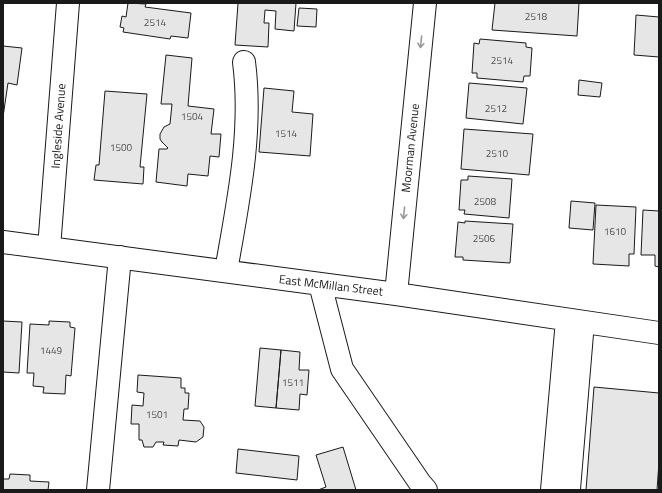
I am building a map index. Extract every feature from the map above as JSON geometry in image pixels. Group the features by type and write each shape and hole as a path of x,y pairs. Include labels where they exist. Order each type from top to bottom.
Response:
{"street":[{"name":"Ingleside Avenue","path":"49,248 68,3"},
{"name":"Moorman Avenue","path":"396,294 425,3"},
{"path":"226,272 236,211 246,133 247,85 244,62"},
{"name":"East McMillan Street","path":"3,242 396,294 659,333"},
{"path":"98,490 120,257"},
{"path":"320,284 342,369 426,490"},
{"path":"560,489 575,321"}],"building":[{"path":"128,3 146,4 145,7 191,13 188,38 171,36 170,39 123,32 124,28 120,27 122,16 126,17"},
{"path":"238,3 296,3 294,31 275,29 276,11 265,10 264,23 269,23 268,47 235,45"},
{"path":"495,3 579,3 577,36 492,30"},
{"path":"299,8 317,9 316,27 297,26"},
{"path":"636,15 659,17 659,57 634,55"},
{"path":"480,39 526,43 526,47 532,48 530,76 524,76 523,82 477,78 477,73 472,73 474,43 479,44"},
{"path":"3,46 22,48 17,85 8,83 3,117"},
{"path":"166,55 192,58 188,106 214,109 211,134 221,134 219,157 210,156 208,176 188,174 187,186 156,182 159,149 168,148 160,139 160,134 164,127 170,124 172,104 161,104"},
{"path":"579,80 602,83 600,97 578,95"},
{"path":"469,83 527,88 523,124 466,118"},
{"path":"264,88 294,91 292,112 313,114 310,156 259,152"},
{"path":"105,91 147,94 140,167 144,167 143,184 94,180 96,165 99,165"},
{"path":"464,129 533,134 529,175 461,169"},
{"path":"468,176 512,179 509,218 464,214 465,210 459,210 461,180 468,180"},
{"path":"571,201 595,203 593,230 569,228"},
{"path":"596,205 636,207 634,254 629,254 629,266 593,264"},
{"path":"643,210 659,211 659,267 655,266 655,255 641,255"},
{"path":"465,221 513,224 510,263 463,260 463,257 455,257 458,222 465,223"},
{"path":"3,321 22,322 19,373 3,372"},
{"path":"49,321 70,322 70,327 75,328 71,376 66,375 65,394 43,393 44,387 33,386 34,373 27,373 30,324 49,325"},
{"path":"260,348 281,350 276,408 255,406"},
{"path":"281,350 300,352 299,370 309,370 307,395 300,394 299,410 276,408"},
{"path":"138,375 181,378 181,388 185,388 185,393 189,393 188,409 184,409 183,420 200,421 204,427 203,437 196,442 179,440 178,446 163,445 164,442 156,442 153,447 144,447 142,440 139,440 139,424 131,424 132,405 143,406 144,393 137,392"},
{"path":"594,387 659,393 659,462 657,490 586,490"},
{"path":"343,447 356,490 318,490 326,487 316,455"},
{"path":"238,449 299,456 297,480 236,473"},
{"path":"10,474 30,475 30,481 49,482 48,490 3,490 3,479 9,479"}]}
